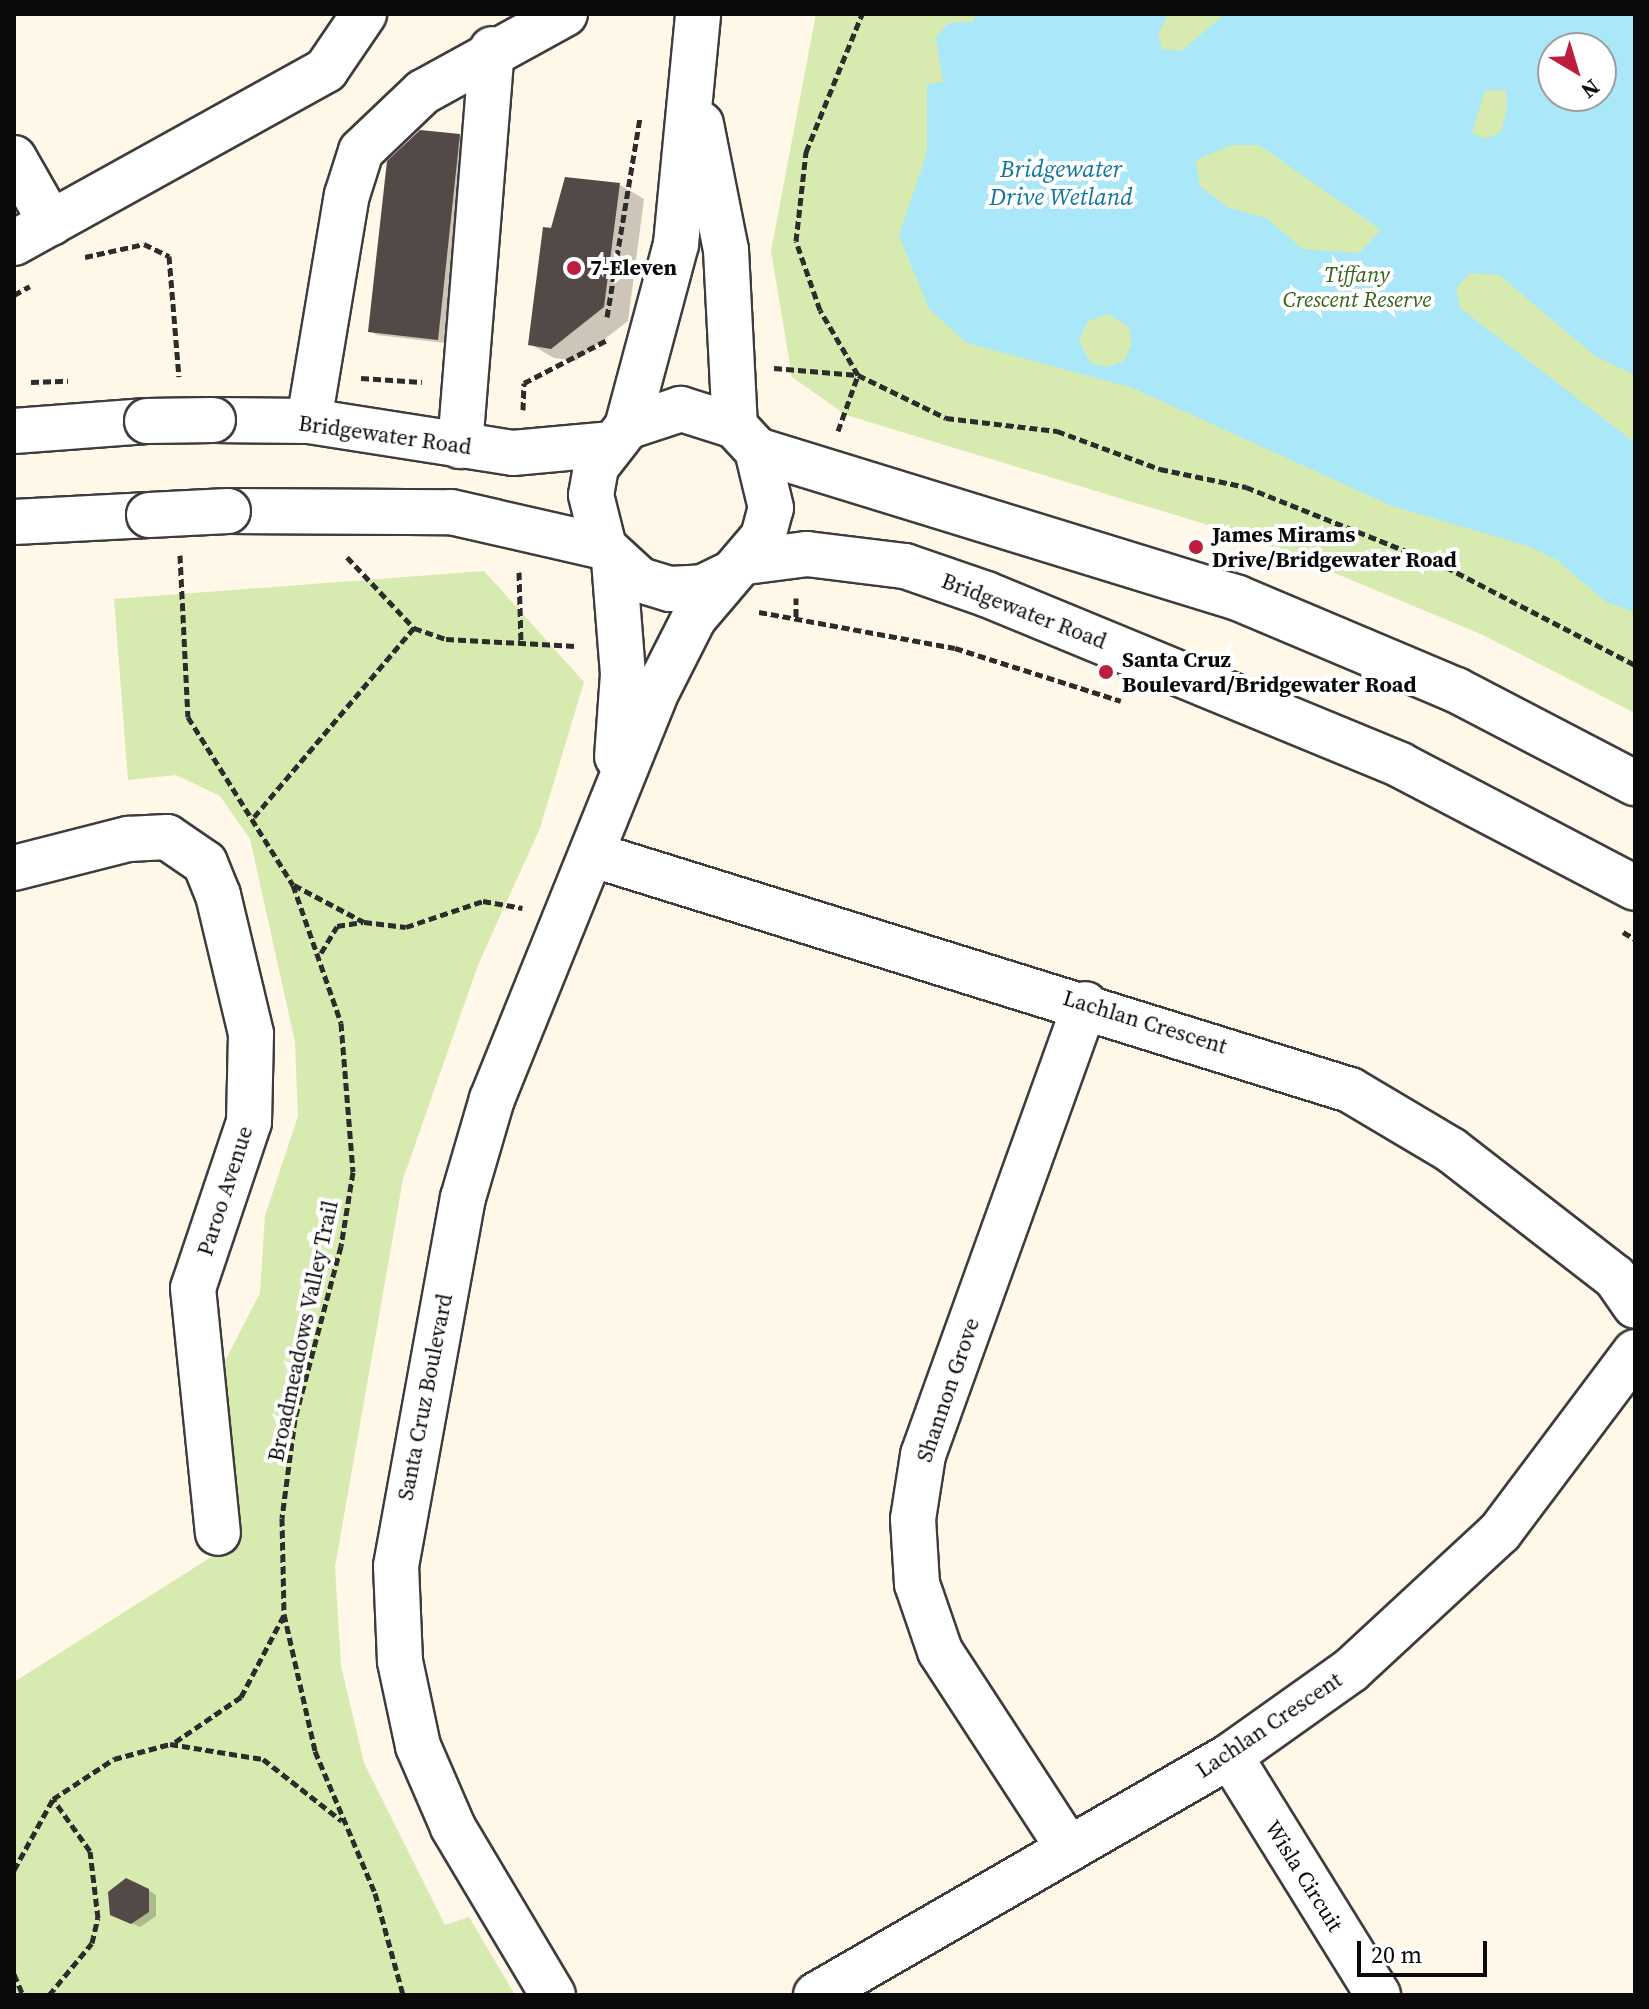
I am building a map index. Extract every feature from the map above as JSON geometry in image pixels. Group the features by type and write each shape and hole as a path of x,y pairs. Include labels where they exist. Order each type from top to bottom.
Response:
{"street":[{"path":"14,158 32,233 326,70 364,14"},
{"path":"309,421 361,151 387,120 492,49 565,14"},
{"path":"609,553 591,495 619,435 676,244 698,14"},
{"path":"460,446 492,49"},
{"path":"14,522 228,511 451,512 609,553 640,580 670,589 703,587 739,568 771,508 746,438 726,250 692,78"},
{"path":"619,435 681,409 746,438 1238,598 1456,690 1635,783"},
{"name":"Bridgewater Road","path":"14,431 147,421 309,421 460,446 548,453 619,435"},
{"name":"Santa Cruz Boulevard","path":"609,553 620,649 614,792"},
{"name":"Bridgewater Road","path":"739,568 807,554 905,566 986,594 1400,765 1635,888"},
{"name":"Santa Cruz Boulevard","path":"553,1995 453,1827 418,1746 400,1661 396,1566 463,1198 492,1099 594,855 614,792 694,618 739,568"},
{"name":"Paroo Avenue","path":"14,868 167,837 205,863 251,1034 249,1122 193,1288 218,1533"},
{"name":"Lachlan Crescent","path":"594,855 1284,1065 1397,1113 1615,1277 1635,1306"},
{"name":"Shannon Grove","path":"1069,1849 940,1651 917,1584 913,1519 923,1455 1085,1004"},
{"name":"Lachlan Crescent","path":"816,1995 1230,1756 1351,1670 1461,1573 1541,1482 1635,1352"},
{"name":"Wisla Circuit","path":"1230,1756 1378,1995"}],"path":[{"path":"862,14 806,152 796,241 820,310 858,375 946,418 1057,431 1160,469 1246,487 1446,567 1635,665"},
{"path":"605,335 642,106"},
{"path":"353,377 429,382"},
{"path":"508,384 524,383"},
{"path":"341,553 414,628 446,639 620,649"},
{"path":"751,613 876,629 1132,705"},
{"name":"Broadmeadows Valley Trail","path":"403,1995 375,1893 315,1751 284,1614 282,1518 295,1419 341,1246 353,1172 341,1023 321,954 293,885 254,817 414,628"},
{"path":"293,885 364,922"},
{"path":"321,954 337,926 364,922 406,927 483,901 532,910 563,925"},
{"path":"1611,925 1635,939"},
{"path":"14,1870 15,1860 53,1799 114,1759 170,1744 241,1697 284,1614"},
{"path":"170,1744 263,1759 345,1825"},
{"path":"49,1995 80,1961 98,1918 90,1851 53,1799"},
{"path":"14,1974 23,1995"}],"green space":[{"name":"Bridgewater Drive Wetland","path":"816,14 1635,14 1635,713 1483,635 1251,538 846,415 792,377 771,251"},
{"path":"484,571 584,682 540,828 478,965 403,1179 335,1567 341,1666 364,1763 445,1925 469,1917 515,1995 14,1995 14,1682 238,1540 225,1361 260,1293 265,1216 298,1116 295,1042 250,839 220,796 176,775 128,780 114,599"}],"water":[{"name":"Bridgewater Drive Wetland","path":"976,14 1168,14 1158,35 1162,49 1181,51 1225,14 1635,14 1635,375 1595,356 1499,275 1470,273 1456,288 1460,308 1635,443 1635,612 1606,602 1557,560 1528,546 1392,506 1133,388 967,343 929,309 899,235 927,153 927,84 943,82 936,38 948,23 973,22","holes":["1485,90 1506,90 1507,109 1501,132 1485,139 1472,133","1231,145 1259,145 1381,230 1359,253 1303,249 1266,218 1227,207 1200,186 1196,160","1108,314 1129,327 1132,344 1124,361 1107,367 1091,363 1079,341 1088,321"]}],"building":[{"path":"420,130 460,134 438,340 368,332 387,161"},
{"name":"7-Eleven","path":"565,177 620,183 604,307 551,349 528,345 543,227 551,228"},
{"path":"126,1878 149,1889 149,1912 131,1924 110,1915 108,1892"}],"place":[{"name":"7-Eleven","path":"574,268"},
{"name":"James Mirams Drive/Bridgewater Road","path":"1196,547"},
{"name":"Santa Cruz Boulevard/Bridgewater Road","path":"1106,672"}],"park label":[{"name":"Tiffany Crescent Reserve","path":"1357,286"}]}
